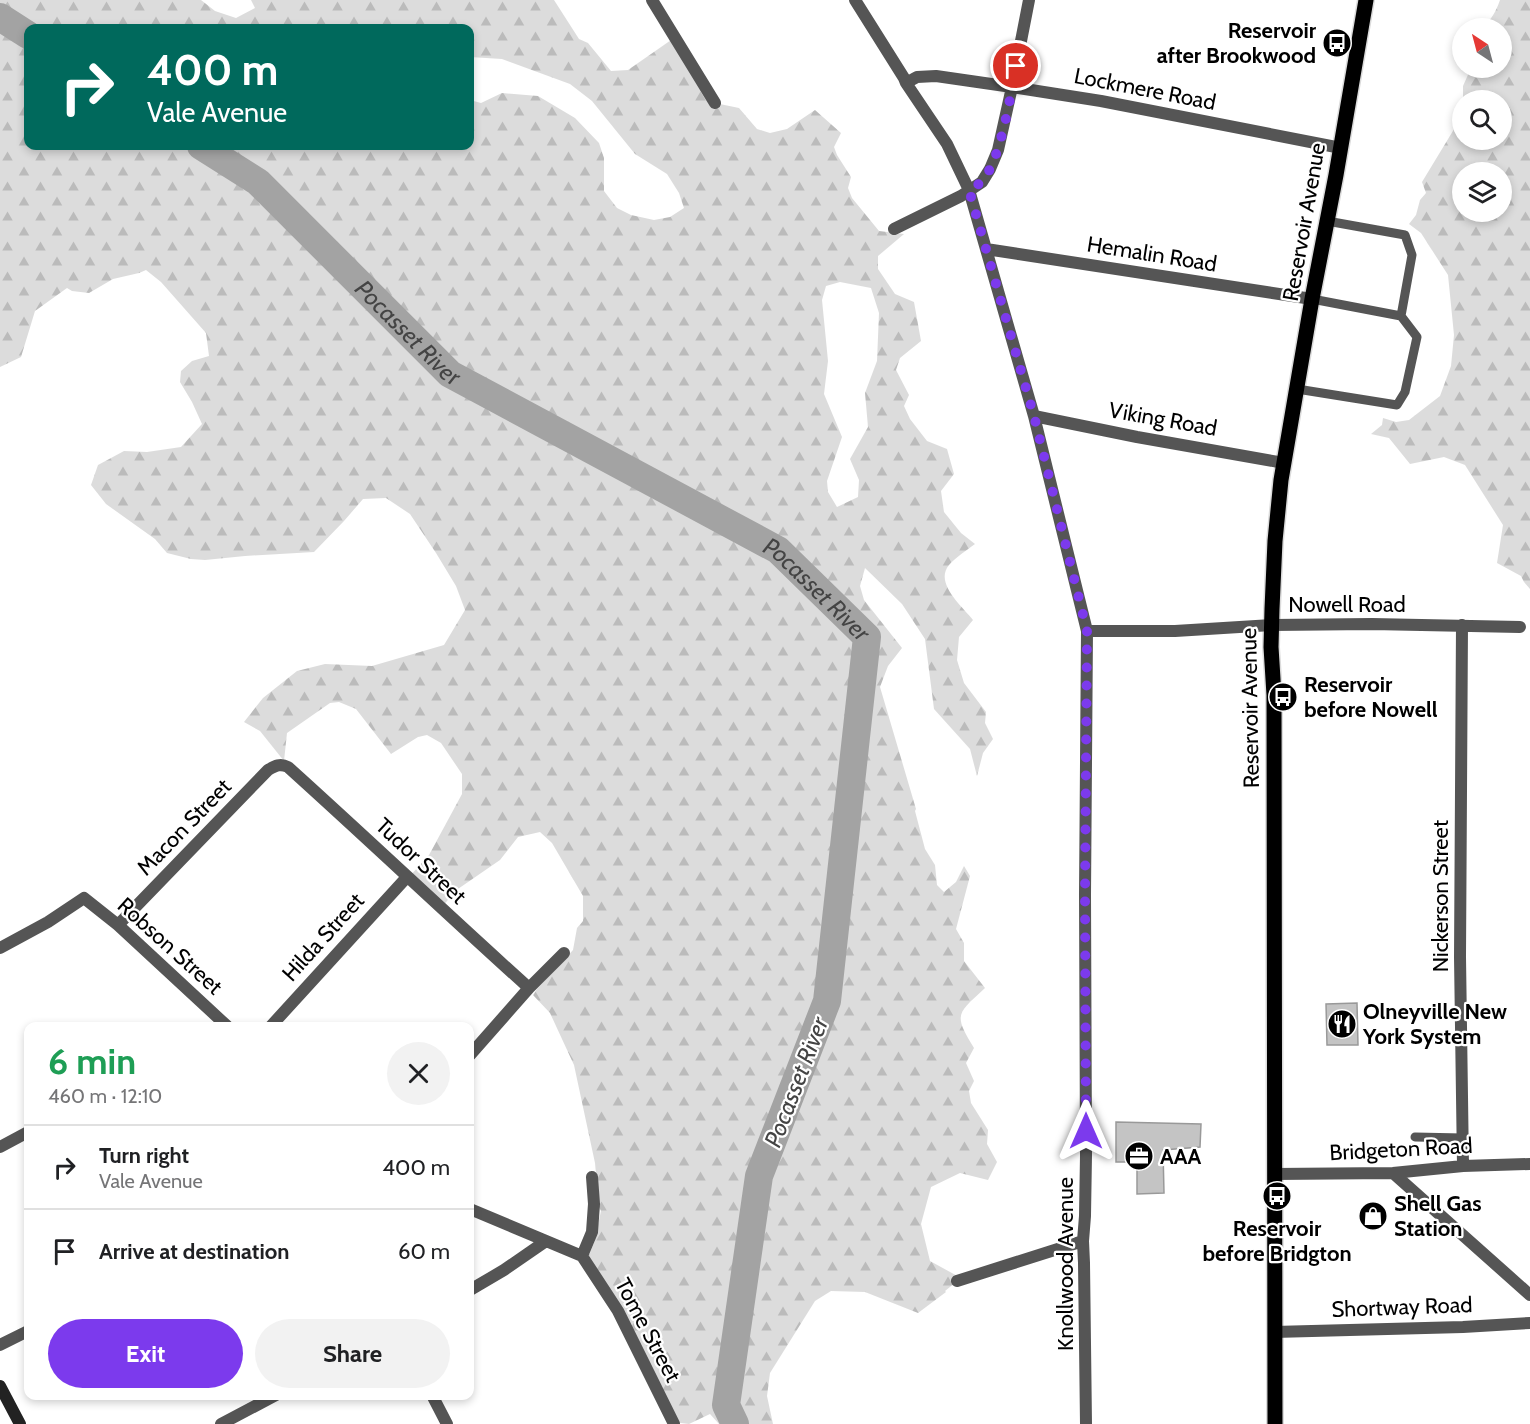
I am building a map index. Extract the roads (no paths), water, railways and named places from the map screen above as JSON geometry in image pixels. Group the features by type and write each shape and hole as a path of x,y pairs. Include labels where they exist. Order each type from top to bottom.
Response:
{"main road":[{"name":"Reservoir Avenue","path":"1275,1424 1274,695 1271,647 1275,541 1284,464 1366,0"},
{"path":"0,1386 20,1424"}],"street":[{"path":"652,0 715,103"},
{"name":"Knollwood Avenue","path":"855,0 947,144 986,249 1034,416 1087,631 1086,1155 1083,1241 1086,1424"},
{"path":"894,229 965,193 982,182 990,170 998,150 1029,0"},
{"name":"Lockmere Road","path":"906,83 917,77 936,76 1012,87 1101,101 1341,148"},
{"name":"Hemalin Road","path":"986,249 1312,299"},
{"name":"Viking Road","path":"1034,416 1284,464"},
{"name":"Nowell Road","path":"1087,631 1175,631 1372,624 1520,627"},
{"name":"Nickerson Street","path":"1462,625 1460,957 1463,1166"},
{"name":"Tudor Street","path":"284,765 529,988"},
{"name":"Macon Street","path":"118,925 268,770 274,766 284,765"},
{"name":"Hilda Street","path":"275,1022 407,877"},
{"name":"Robson Street","path":"0,948 48,922 84,898 118,925 223,1022"},
{"path":"474,1050 529,988 564,953"},
{"path":"0,1147 24,1134"},
{"name":"Bridgeton Road","path":"1274,1174 1393,1173 1463,1166 1530,1164"},
{"path":"1393,1173 1530,1295"},
{"path":"474,1211 582,1257 592,1232 594,1204 592,1177"},
{"path":"474,1288 546,1241"},
{"path":"957,1281 1083,1241"},
{"name":"Tome Street","path":"582,1257 618,1311 674,1424"},
{"name":"Shortway Road","path":"1274,1332 1530,1323"},
{"path":"0,1345 24,1333"},
{"path":"221,1424 267,1400"},
{"path":"435,1400 447,1424"}],"lane":[{"path":"1327,221 1405,235 1412,255 1401,316"},
{"path":"1297,389 1397,405 1405,392 1417,337 1401,316 1312,299"},
{"path":"1415,1137 1462,1138"}],"waterway":[{"name":"Pocasset River","path":"0,17 24,32"},
{"name":"Pocasset River","path":"207,150 258,182 450,374 778,550 867,637 827,1001 759,1176 726,1405 735,1424"}],"place":[{"name":"Reservoir after Brookwood","path":"1337,43"},
{"name":"Reservoir before Nowell","path":"1283,697"},
{"name":"Olneyville New York System","path":"1342,1024"},
{"name":"AAA","path":"1139,1156"},
{"name":"Reservoir before Bridgton","path":"1277,1196"},
{"name":"Shell Gas Station","path":"1373,1216"}]}
